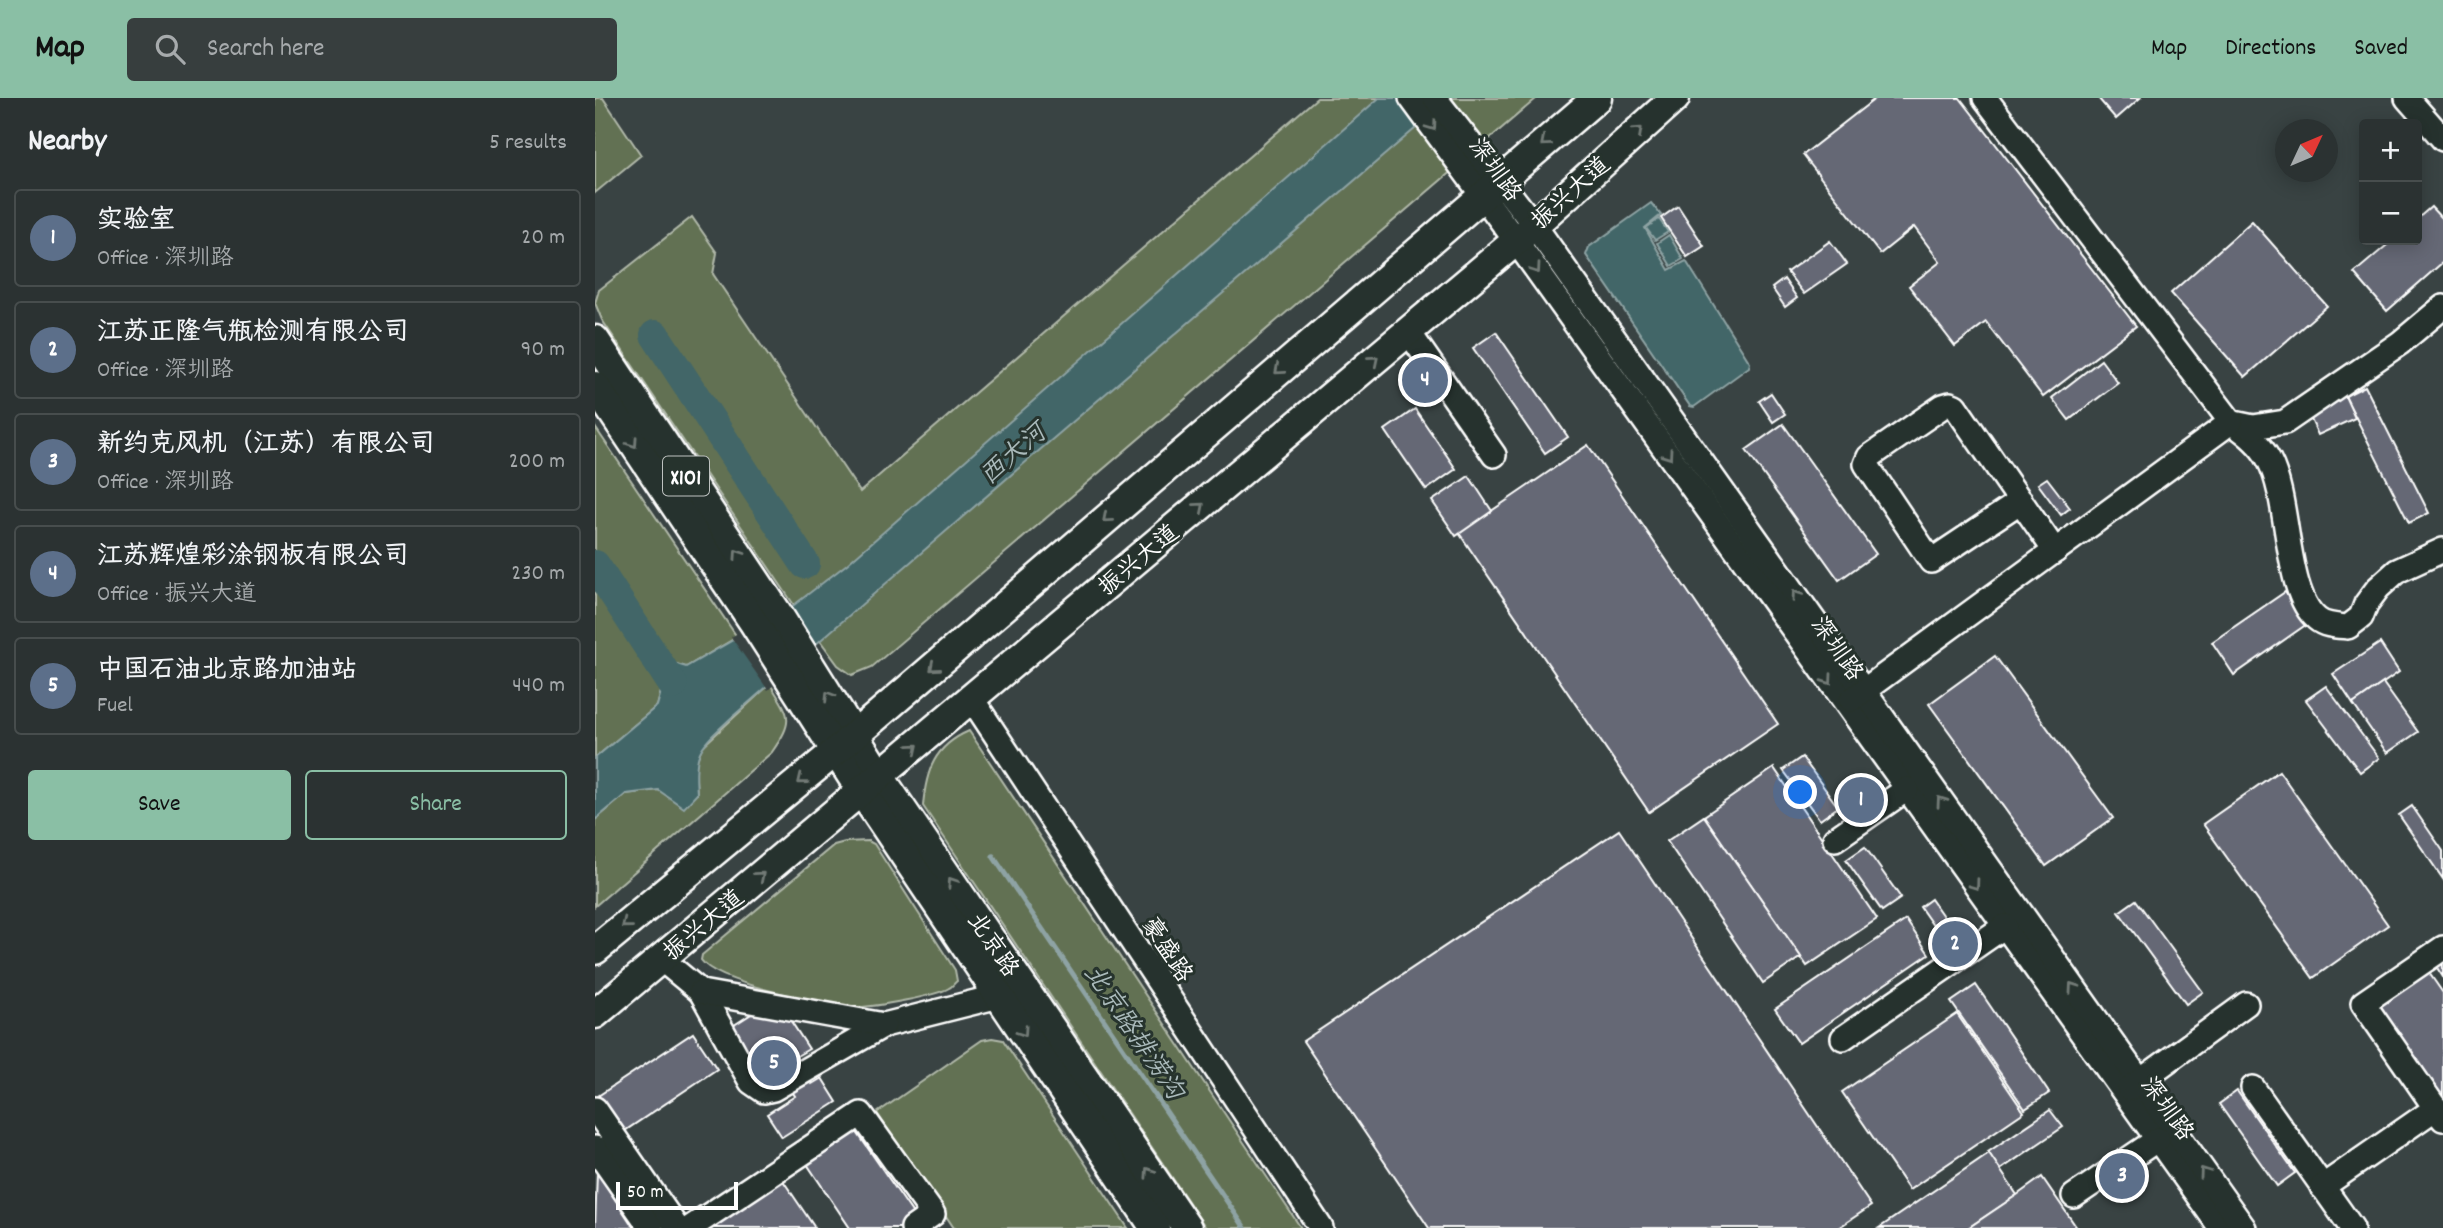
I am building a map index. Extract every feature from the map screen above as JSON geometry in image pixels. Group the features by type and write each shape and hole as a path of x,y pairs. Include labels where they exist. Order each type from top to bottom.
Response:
{"main road":[{"name":"振兴大道","path":"595,950 845,743 1597,98"},
{"name":"振兴大道","path":"595,1014 871,785 1525,233 1675,98"},
{"name":"X101","path":"595,340 765,617"},
{"name":"X101","path":"595,386 765,617"},
{"name":"北京路","path":"765,617 999,996 1155,1228"},
{"name":"北京路","path":"871,785 1187,1228"}],"street":[{"name":"深圳路","path":"1411,98 1461,148 1525,233 2132,1087 2158,1139 2221,1228"},
{"name":"深圳路","path":"1435,98 1461,148"},
{"path":"1985,98 2231,422 2258,443 2269,460 2282,503 2295,580 2306,607 2318,621 2331,626 2348,627 2361,617 2366,604 2378,588 2397,571 2443,550"},
{"path":"2407,98 2443,139"},
{"path":"1854,697 2231,422 2253,427 2285,422 2400,343 2443,307"},
{"path":"1408,331 1494,455"},
{"path":"2021,501 1931,561 1866,464 1869,457 1943,406 1955,406 2021,501 2055,551"},
{"name":"深圳路","path":"1854,697 1906,789 2005,926 2243,1228"},
{"name":"豪盛路","path":"972,699 1321,1228"},
{"path":"1835,839 1906,789"},
{"path":"1843,1038 2005,926"},
{"path":"2322,1186 2439,1113 2363,1003 2443,948"},
{"path":"661,959 701,992 751,1083 764,1091 773,1089 884,1025 999,996"},
{"path":"701,992 884,1025"},
{"path":"2132,1087 2246,1004"},
{"path":"2253,1088 2352,1228"},
{"path":"595,1109 677,1228"},
{"path":"690,1228 861,1114 933,1214 913,1228"},
{"path":"2074,1196 2158,1139"},
{"path":"598,1157 651,1228"}],"green space":[{"path":"595,98 603,98 641,155 595,193"},
{"path":"1317,98 1537,98 872,667 852,675 838,665 794,605 602,320 595,303 599,290 692,217 717,253 713,274 860,492"},
{"path":"595,427 737,637 686,667 652,652 646,654 664,681 657,706 595,758"},
{"path":"770,684 782,703 787,718 784,732 772,752 595,906 595,820 626,794 658,790 697,794 695,765 702,747"},
{"path":"969,731 1301,1228 1206,1228 923,806 934,761 947,744"},
{"path":"868,841 874,844 955,970 957,981 950,987 932,994 859,1007 800,998 750,985 711,969 701,960 702,955 834,845"},
{"path":"982,1040 1003,1040 1128,1228 954,1228 877,1113"}],"water":[{"name":"西大河","path":"1379,98 1451,98 731,718 701,750 697,767 697,794 684,808 658,790 626,794 595,820 595,758 657,706 664,681 645,654 652,651 670,662 686,667 794,605 847,564"},
{"path":"1651,203 1661,215 1645,228 1669,270 1686,261 1750,363 1749,367 1694,407 1690,406 1586,255 1589,247"},
{"path":"1659,219 1668,232 1655,240 1646,228"},
{"path":"1669,235 1683,259 1671,266 1657,243"}],"pier":[{"path":"786,605 816,649 768,690 731,637"}],"building":[{"path":"1876,98 1960,98 2136,326 2043,397 1986,322 1955,346 1909,286 1940,262 1914,227 1880,254 1803,155"},
{"path":"2098,98 2140,98 2116,119"},
{"path":"1678,206 1704,246 1687,257 1661,218"},
{"path":"2431,207 2443,220 2443,262 2387,311 2354,273 2387,245 2422,245 2422,215"},
{"path":"2252,221 2327,306 2245,377 2171,293"},
{"path":"1830,241 1847,264 1804,294 1787,272"},
{"path":"1784,279 1797,298 1785,307 1772,288"},
{"path":"1496,332 1568,437 1545,453 1473,348"},
{"path":"2101,360 2118,383 2069,420 2052,398"},
{"path":"2365,386 2429,513 2409,523 2345,396"},
{"path":"1771,393 1785,414 1773,422 1759,401"},
{"path":"2345,396 2355,418 2318,435 2308,413"},
{"path":"1415,409 1456,469 1426,490 1385,430"},
{"path":"1783,424 1876,554 1839,580 1746,450"},
{"path":"1588,445 1778,724 1649,812 1459,533"},
{"path":"1469,476 1492,511 1456,536 1432,501"},
{"path":"2047,478 2070,508 2061,515 2038,484"},
{"path":"2285,592 2307,624 2234,675 2212,642"},
{"path":"2380,643 2399,672 2353,704 2333,674"},
{"path":"1995,656 2113,818 2046,866 1929,704"},
{"path":"2383,683 2418,732 2387,753 2353,704"},
{"path":"2326,686 2379,758 2360,772 2306,700"},
{"path":"1802,757 1838,807 1820,820 1783,770"},
{"path":"1774,768 1877,919 1807,966 1704,816"},
{"path":"2279,771 2388,925 2313,978 2203,824"},
{"path":"2412,806 2443,851 2443,879 2399,815"},
{"path":"1704,816 1801,957 1763,983 1667,841"},
{"path":"1619,830 1871,1206 1838,1228 1429,1228 1303,1041"},
{"path":"1865,847 1901,898 1882,911 1846,860"},
{"path":"1931,899 1959,939 1948,947 1920,907"},
{"path":"2136,900 2203,992 2186,1004 2119,912"},
{"path":"1906,920 1929,954 1799,1043 1775,1009"},
{"path":"2443,957 2443,977 2434,963"},
{"path":"2427,970 2443,993 2443,1097 2378,1004"},
{"path":"1976,985 2049,1093 2025,1109 1951,1002"},
{"path":"776,998 809,1049 795,1057 812,1084 822,1078 837,1102 782,1137 767,1114 795,1096 777,1068 760,1079 728,1029"},
{"path":"1957,1014 2024,1112 1909,1190 1842,1092"},
{"path":"693,1033 717,1069 623,1132 598,1096"},
{"path":"2237,1091 2295,1173 2277,1186 2219,1104"},
{"path":"2050,1110 2063,1127 2000,1170 1988,1152"},
{"path":"856,1131 916,1218 901,1228 850,1228 807,1164"},
{"path":"1989,1153 2017,1195 1968,1228 1879,1228"},
{"path":"597,1172 634,1228 595,1228"},
{"path":"2042,1177 2077,1228 1968,1228 2017,1195"},
{"path":"782,1179 815,1228 709,1228"}],"waterway":[{"path":"655,335 805,564"},
{"path":"595,565 673,685"},
{"name":"北京路排涝沟","path":"993,856 1245,1228"}],"place":[{"name":"江苏辉煌彩涂钢板有限公司","path":"1425,380"},
{"name":"实验室","path":"1861,800"},
{"name":"江苏正隆气瓶检测有限公司","path":"1955,944"},
{"name":"中国石油北京路加油站","path":"774,1063"},
{"name":"新约克风机（江苏）有限公司","path":"2122,1176"}]}
